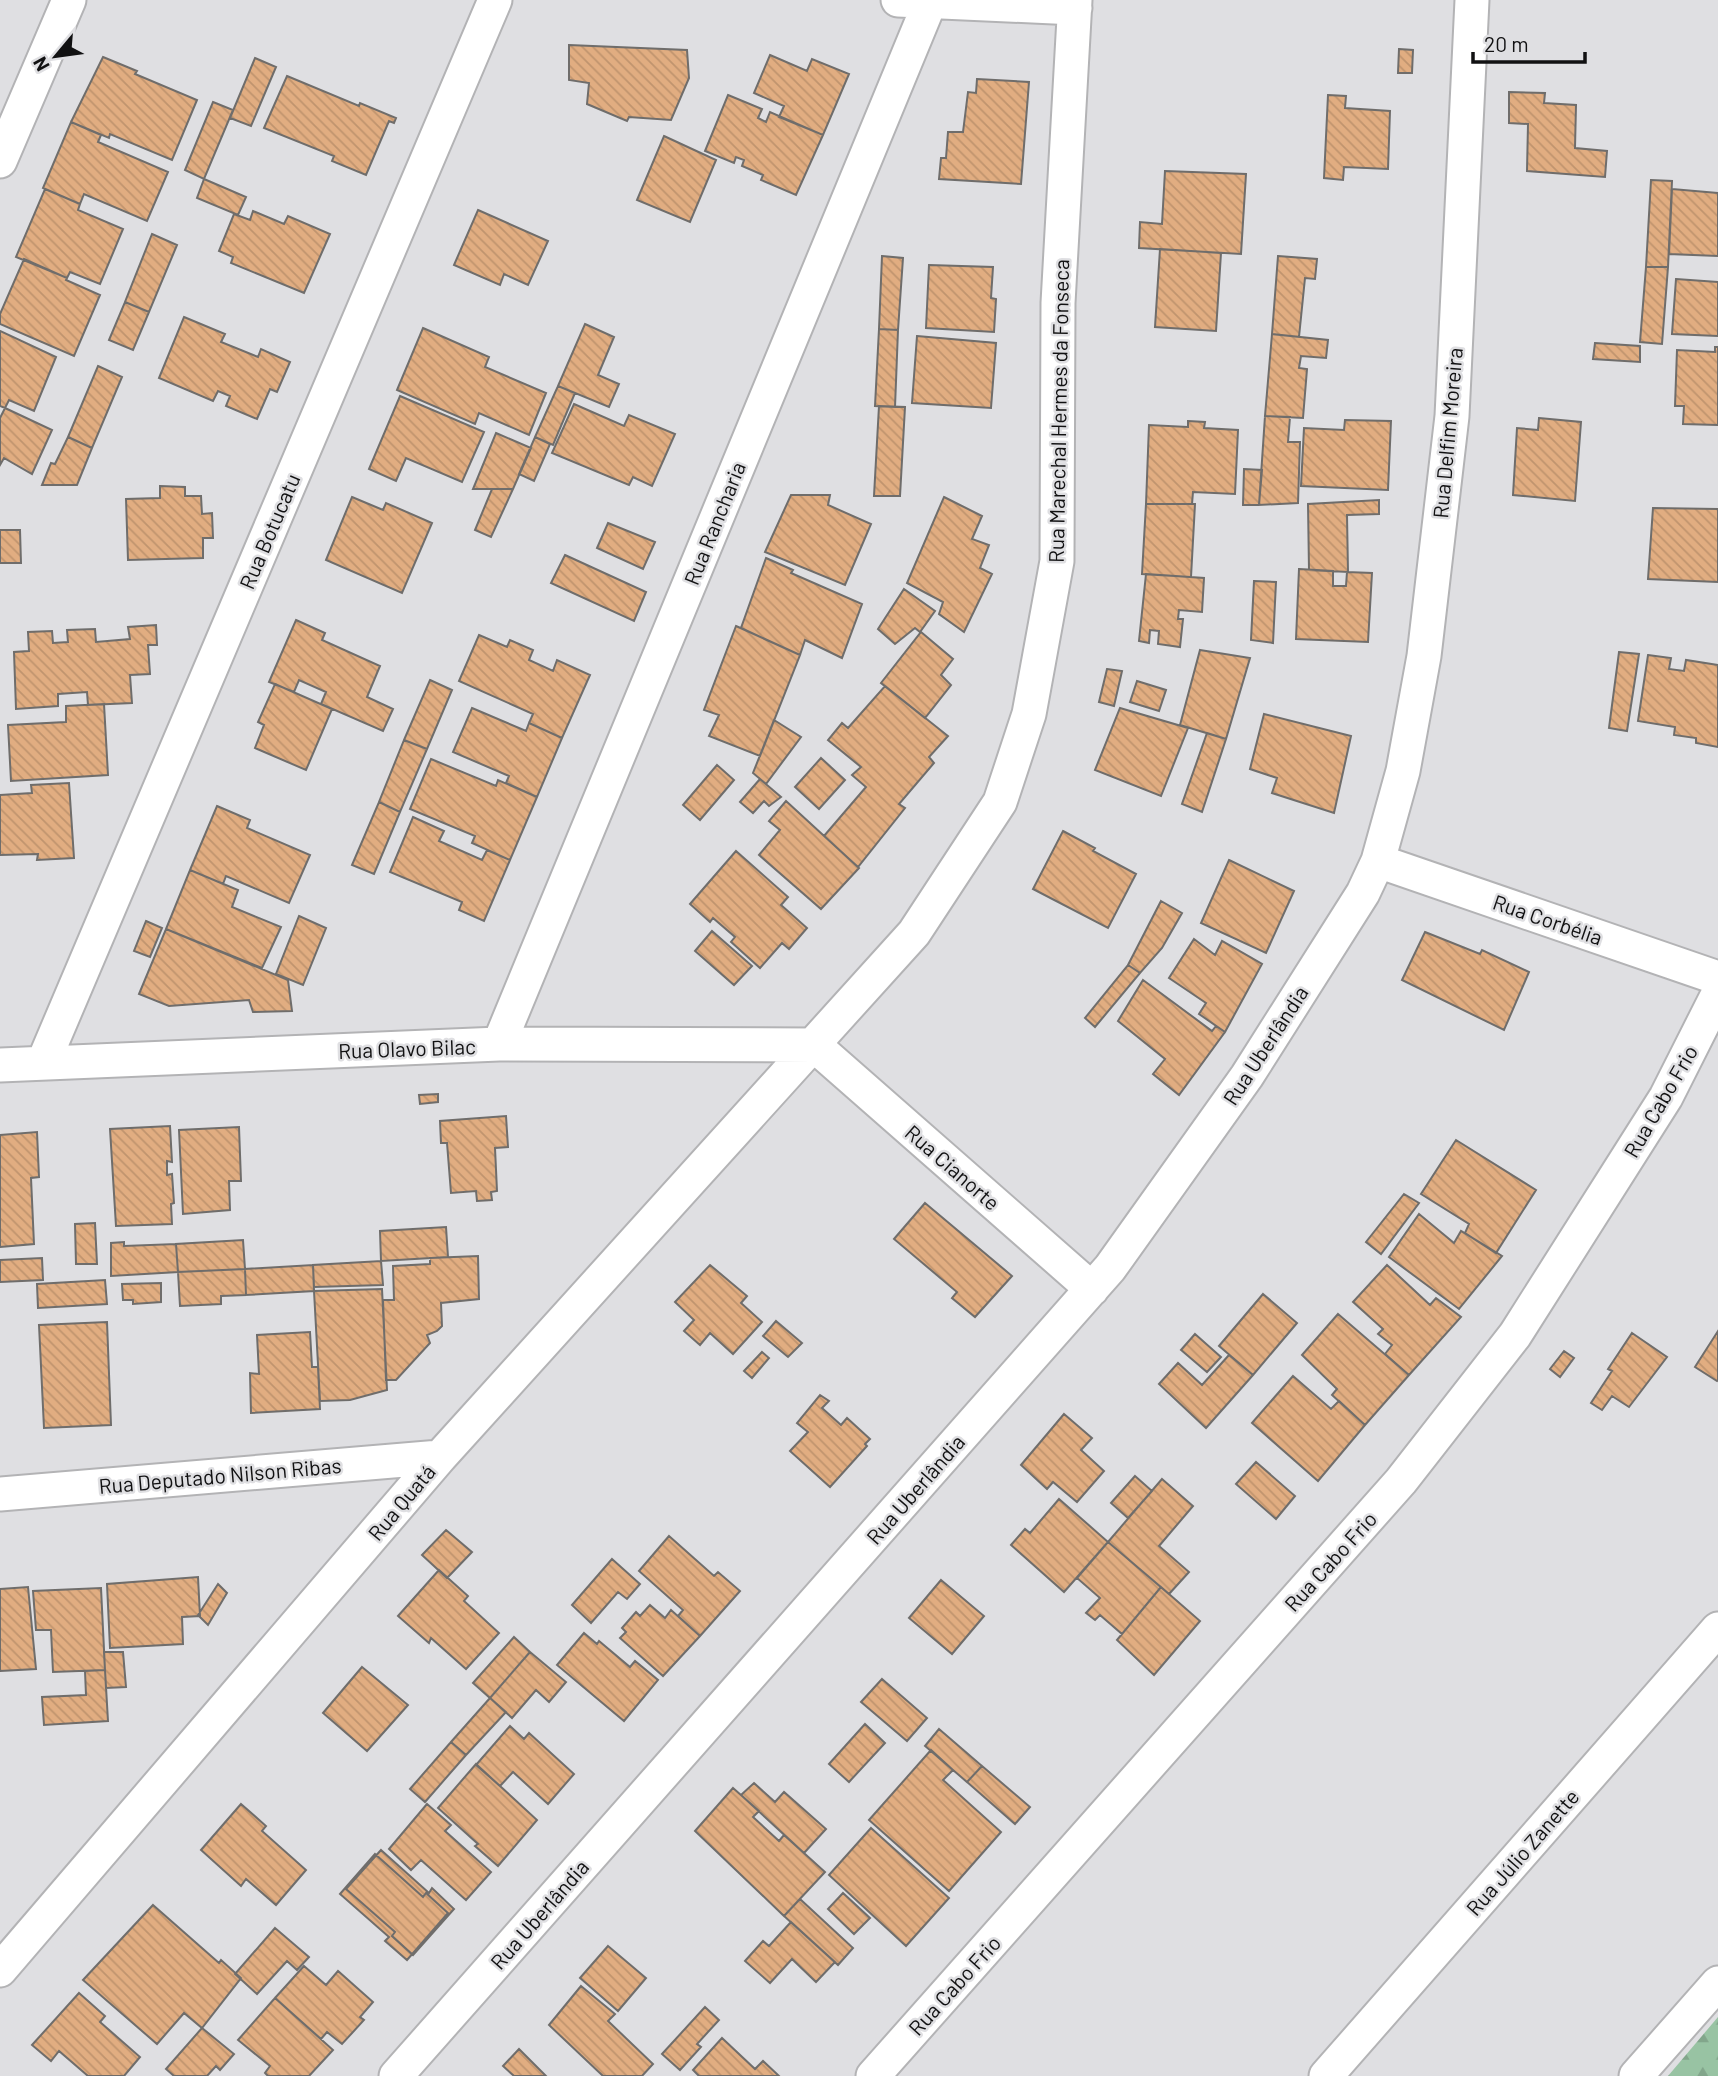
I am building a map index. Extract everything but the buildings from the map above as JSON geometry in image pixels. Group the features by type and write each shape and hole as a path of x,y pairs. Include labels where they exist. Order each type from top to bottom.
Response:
{"street":[{"path":"0,161 69,0"},
{"name":"Rua Botucatu","path":"43,1063 495,0"},
{"name":"Rua Delfim Moreira","path":"1378,860 1404,771 1424,656 1452,416 1472,0"},
{"path":"914,1 1075,4"},
{"name":"Rua Rancharia","path":"499,1044 914,1"},
{"name":"Rua Marechal Hermes da Fonseca","path":"814,1045 914,933 1000,802 1029,714 1057,561 1058,303 1075,4"},
{"name":"Rua Corbélia","path":"1378,860 1718,978"},
{"name":"Rua Uberlândia","path":"396,2076 1110,1268 1247,1076 1363,893 1378,860"},
{"name":"Rua Cabo Frio","path":"873,2076 1401,1481 1434,1439 1530,1312 1665,1097 1718,995"},
{"name":"Rua Olavo Bilac","path":"0,1065 499,1044 814,1045"},
{"name":"Rua Cianorte","path":"814,1045 1092,1289"},
{"name":"Rua Quatá","path":"0,1970 440,1457 814,1045"},
{"name":"Rua Deputado Nilson Ribas","path":"0,1494 440,1457"},
{"name":"Rua Júlio Zanette","path":"1326,2076 1718,1629"},
{"path":"0,1935 33,1934"},
{"path":"1636,2076 1718,1983"}],"green space":[{"path":"1718,2017 1718,2076 1668,2076"}]}
